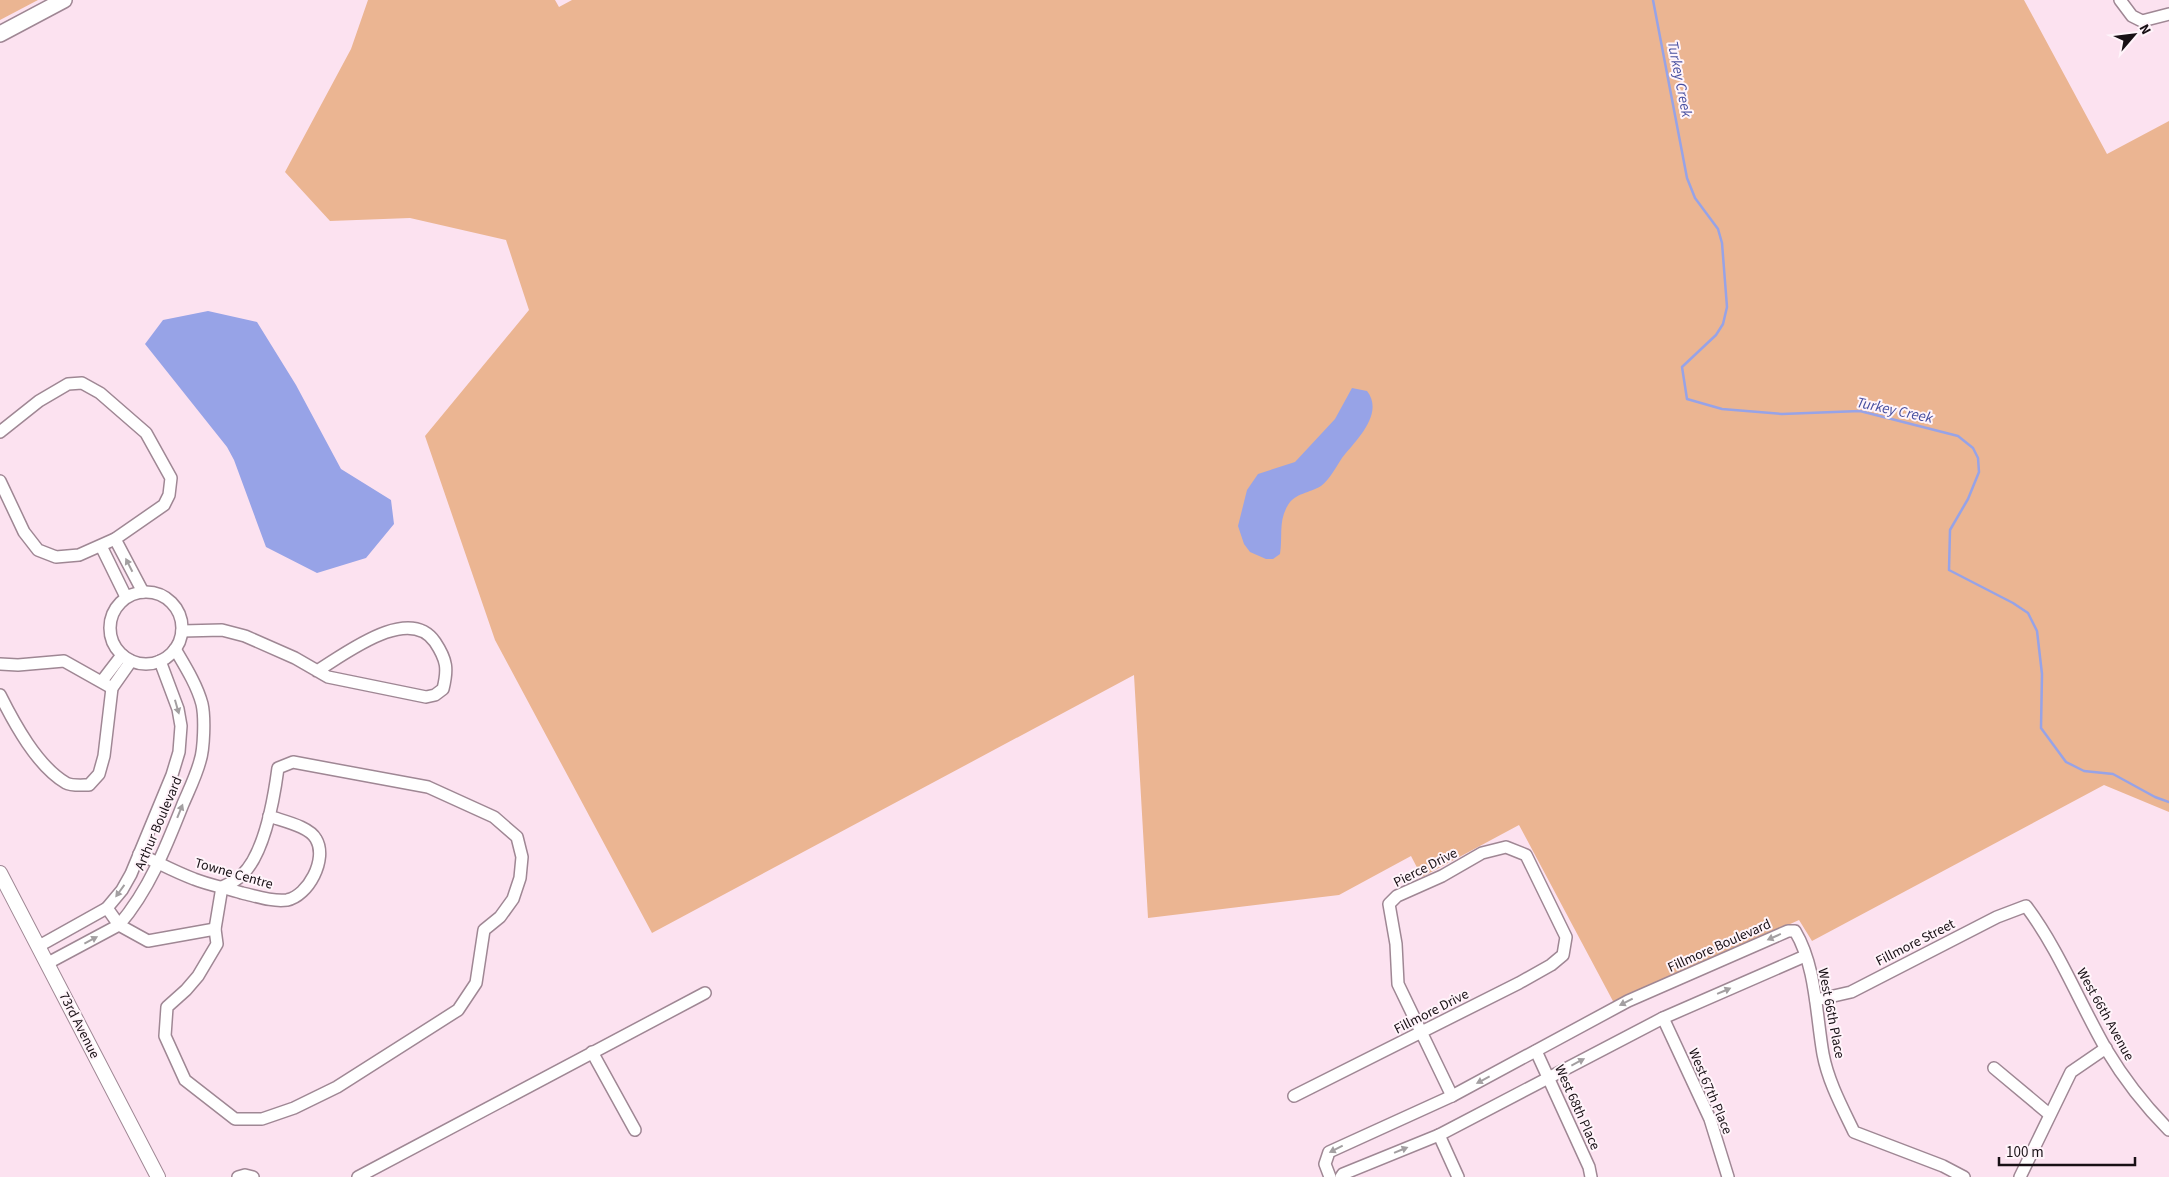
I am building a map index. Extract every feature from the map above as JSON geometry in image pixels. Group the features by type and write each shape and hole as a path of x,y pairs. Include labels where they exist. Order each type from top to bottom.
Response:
{"main road":[{"path":"0,34 64,0"}],"street":[{"path":"2120,0 2132,16 2142,22 2169,14"},
{"path":"0,432 40,401 68,384 82,383 100,393 146,433 171,478 169,495 164,506 116,539 79,555 56,557 38,550 24,532 0,481"},
{"path":"116,539 143,592"},
{"path":"101,546 126,597"},
{"path":"143,592 159,594 171,602 179,613 182,631 178,644 174,649 160,661 145,664 126,658 111,638 110,625 115,610 126,597 143,592"},
{"path":"182,631 222,630 245,636 295,658 317,671 328,677 426,697 443,689 447,673 444,655 430,635 414,628 400,628 385,632 317,671"},
{"name":"Arthur Boulevard","path":"48,963 119,925 141,897 158,862 200,760 203,724 202,704 186,667 174,649"},
{"path":"0,695 23,736 46,767 67,784 89,785 99,774 104,756 107,685 126,658"},
{"path":"0,664 18,665 64,661 107,685"},
{"name":"Arthur Boulevard","path":"39,946 107,908 122,890 172,775 179,752 181,726 178,709 160,661"},
{"path":"292,762 428,787 494,816 517,837 522,857 520,878 513,899 500,917 484,930 476,984 458,1010 337,1087 294,1108 262,1119 235,1119 184,1080 165,1036 167,1007 198,976 217,944 215,929 222,887 242,875 252,861 274,799 278,768 292,762"},
{"name":"Towne Centre","path":"138,854 194,880 275,900 288,900 300,895 313,876 320,857 316,838 303,828 269,816"},
{"name":"Pierce Drive","path":"1452,1096 1398,984 1396,944 1388,904 1397,896 1442,876 1482,853 1506,847 1526,856 1566,937"},
{"name":"73rd Avenue","path":"0,873 158,1177"},
{"name":"Fillmore Street","path":"1816,1000 1851,992 1996,917 2026,906"},
{"name":"West 66th Avenue","path":"2026,906 2042,928 2106,1048 2128,1083 2148,1109 2169,1130"},
{"path":"107,908 119,925 148,942 215,929"},
{"name":"Fillmore Boulevard","path":"1330,1177 1325,1164 1329,1152 1452,1096 1628,1001 1788,931 1795,931 1801,941 1805,956"},
{"name":"Fillmore Drive","path":"1294,1096 1421,1033 1551,965 1563,954 1566,937"},
{"path":"1341,1177 1343,1174 1439,1135 1662,1018 1805,956"},
{"name":"West 66th Place","path":"1805,956 1816,1000 1823,1055 1837,1097 1854,1132 1940,1172 1964,1177"},
{"path":"358,1177 705,993"},
{"name":"West 67th Place","path":"1662,1018 1710,1119 1728,1177"},
{"path":"2020,1177 2071,1072 2106,1048"},
{"name":"West 68th Place","path":"1536,1051 1589,1167 1591,1177"},
{"path":"592,1052 635,1130"},
{"path":"1994,1068 2049,1114"},
{"path":"1439,1135 1458,1177"},
{"path":"238,1177 246,1175 253,1177"}],"shaded area":[{"path":"0,0 38,0 0,20"},
{"path":"368,0 555,0 559,7 572,0 2024,0 2107,154 2169,121 2169,812 2104,785 1812,941 1799,920 1614,1003 1519,825 1422,877 1411,856 1339,895 1148,918 1134,675 652,933 495,640 425,436 529,310 506,240 410,218 330,221 285,172 351,49"}],"water":[{"path":"208,311 257,322 296,385 341,469 391,500 394,524 366,558 317,573 266,547 234,460 227,447 145,344 163,320"},
{"path":"1352,388 1367,391 1372,400 1373,409 1366,427 1333,473 1321,486 1295,498 1288,505 1282,523 1280,554 1273,559 1266,559 1250,552 1244,544 1238,526 1247,490 1258,474 1295,462 1335,419"}],"waterway":[{"name":"Turkey Creek","path":"1653,0 1687,178 1695,198 1718,229 1722,243 1727,307 1723,324 1716,335 1682,367 1687,399 1722,409 1782,414 1860,411 1958,436 1973,448 1978,458 1979,472 1968,499 1950,530 1949,570 2013,603 2028,613 2037,631 2042,674 2041,728 2066,762 2084,771 2113,774 2155,797 2169,802"}]}
